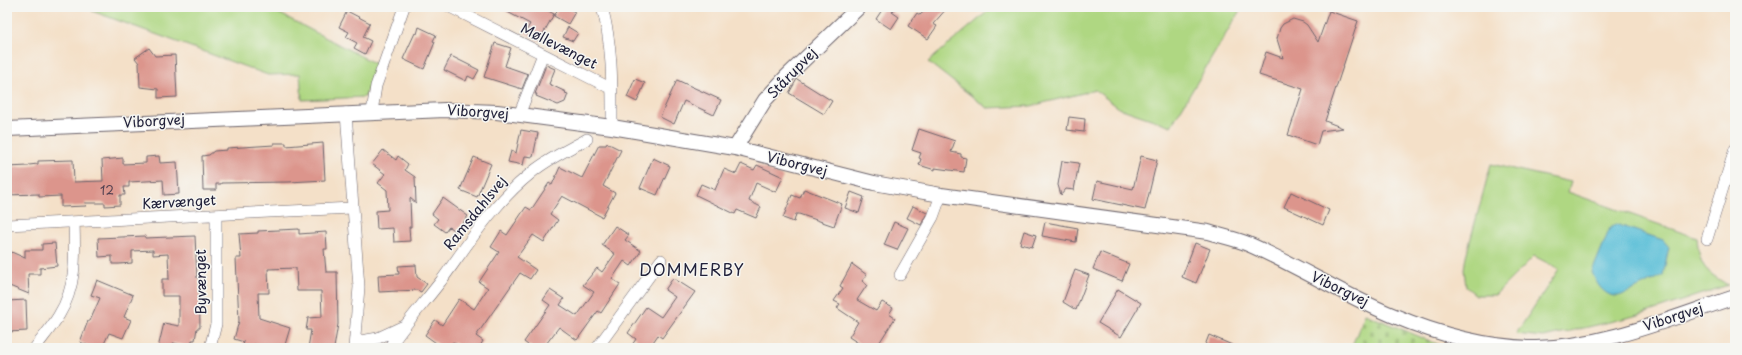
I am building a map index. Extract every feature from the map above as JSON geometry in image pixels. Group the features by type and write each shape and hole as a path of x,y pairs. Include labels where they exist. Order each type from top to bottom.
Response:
{"street":[{"path":"372,112 376,86 404,7"},
{"name":"Møllevænget","path":"450,7 612,89"},
{"name":"Møllevænget","path":"602,7 608,30 611,58 612,127"},
{"name":"Stårupvej","path":"735,148 765,100 787,76 858,7"},
{"path":"519,115 543,54"},
{"name":"Viborgvej","path":"7,129 346,113 445,110 497,112 612,127 735,148 874,183 941,195 1208,232 1247,244 1392,315 1449,336 1499,347 1536,348 1572,345 1622,334 1735,297"},
{"name":"Ramsdahlsvej","path":"346,113 359,287 355,345 378,338 404,326"},
{"name":"Ramsdahlsvej","path":"389,348 404,326 423,305 487,218 514,188 548,161 587,139"},
{"path":"1707,239 1735,149"},
{"path":"900,275 933,217 941,195"},
{"name":"Kærvænget","path":"7,225 352,208"},
{"name":"Byvænget","path":"210,348 216,324 216,215"},
{"path":"35,348 59,316 70,292 75,266 74,222"},
{"path":"597,348 661,260"}],"green space":[{"path":"96,7 267,7 376,64 365,97 302,100 300,74 268,75 92,11"},
{"path":"993,7 1242,7 1171,126 1119,108 1095,90 1031,106 987,108 928,62"},
{"path":"1491,164 1571,182 1568,192 1697,238 1700,255 1704,266 1713,275 1728,285 1643,314 1584,328 1543,337 1516,334 1559,269 1534,256 1495,295 1476,295 1466,287 1464,269 1466,256"},
{"path":"1365,314 1447,348 1351,348"}],"water":[{"path":"1616,224 1663,240 1669,247 1663,275 1622,295 1613,296 1605,292 1598,285 1592,272 1610,228"}],"building":[{"path":"498,7 541,7 554,14 539,41 525,33 530,24"},
{"path":"559,7 566,7 575,12 568,24 554,16"},
{"path":"884,7 896,7 892,12 899,17 891,29 876,19"},
{"path":"929,7 948,7 933,24 937,26 928,39 908,26 917,13 920,15"},
{"path":"347,11 370,23 363,37 371,41 365,54 354,48 357,43 346,37 349,32 339,27"},
{"path":"1329,11 1358,21 1325,121 1343,128 1321,131 1317,145 1288,135 1303,89 1259,75 1266,52 1283,58 1277,39 1280,28 1283,24 1293,19 1303,22 1307,25 1318,42"},
{"path":"419,27 436,35 433,41 435,42 424,69 403,59 415,33 417,34"},
{"path":"568,27 578,33 573,41 563,37"},
{"path":"495,43 511,48 505,66 528,74 522,89 484,77"},
{"path":"149,48 155,56 175,55 177,97 158,98 158,89 140,87 139,63 135,58"},
{"path":"451,56 479,70 474,79 468,76 466,81 444,70"},
{"path":"546,65 555,69 549,84 568,94 565,102 558,105 536,96 537,94 535,94"},
{"path":"635,79 645,83 637,102 627,97"},
{"path":"797,79 832,101 824,114 789,93"},
{"path":"677,80 721,100 714,115 684,101 674,124 660,117"},
{"path":"1069,117 1085,119 1084,132 1067,130"},
{"path":"919,129 955,141 951,152 961,154 961,157 966,158 964,172 935,168 935,170 919,165 921,153 912,150"},
{"path":"521,130 538,133 533,157 525,156 523,165 508,162 511,151 516,153"},
{"path":"274,143 286,143 286,146 323,143 325,180 221,183 216,184 216,190 203,190 202,156 209,155 214,151 227,150 227,148 274,145"},
{"path":"607,143 621,150 603,186 615,193 602,217 562,196 550,214 558,220 544,242 533,235 517,257 536,270 530,279 520,273 476,336 483,341 479,348 462,348 453,342 449,348 443,348 425,335 435,320 442,325 459,299 474,309 488,288 479,282 499,252 491,247 501,231 507,235 526,207 531,210 549,183 552,185 560,167 582,178 599,145 606,145"},
{"path":"383,150 396,160 398,156 408,164 405,170 415,177 416,203 410,198 410,241 394,242 393,228 377,229 376,211 388,210 387,190 378,183 385,174 372,164"},
{"path":"159,156 160,163 177,162 179,194 164,195 163,180 129,182 129,187 124,187 125,195 120,195 120,205 105,206 105,203 85,203 86,206 61,207 61,196 39,197 39,194 7,195 7,167 29,166 38,164 38,161 73,160 74,182 103,181 102,160 123,158 123,164 146,163 146,157"},
{"path":"1141,156 1157,160 1145,210 1093,199 1097,181 1133,189"},
{"path":"474,157 491,164 477,197 460,190"},
{"path":"653,158 670,166 657,195 640,188"},
{"path":"1062,161 1079,163 1074,190 1066,189 1061,195 1058,185"},
{"path":"741,164 754,170 757,165 783,177 776,192 756,183 749,201 761,207 756,218 737,210 735,214 696,195 701,184 715,190 724,169 736,174"},
{"path":"804,189 842,204 834,226 799,214 796,214 794,222 783,218 792,195 800,198"},
{"path":"851,192 864,197 859,213 845,208"},
{"path":"1291,192 1329,210 1323,225 1284,207"},
{"path":"443,198 468,216 456,232 449,227 445,232 434,224 438,219 432,214"},
{"path":"913,206 927,213 921,225 907,218"},
{"path":"894,222 908,228 897,250 884,245"},
{"path":"1045,222 1078,228 1076,242 1042,236"},
{"path":"615,226 629,235 625,240 641,251 631,266 624,261 612,279 620,284 601,313 598,311 577,340 559,327 543,348 532,348 524,342 550,305 543,300 550,290 564,299 560,305 577,316 594,292 583,285 597,268 602,272 615,254 602,245"},
{"path":"299,229 299,234 326,232 327,249 324,249 326,272 337,272 338,324 334,348 308,348 311,330 306,330 308,318 322,317 321,291 297,291 296,268 268,269 269,293 258,293 259,318 290,328 284,348 266,348 254,344 252,348 242,348 244,342 234,339 239,321 236,258 241,258 239,234 258,233 258,231"},
{"path":"1024,231 1036,235 1032,247 1020,244"},
{"path":"145,236 145,238 195,236 197,278 199,278 200,328 197,328 195,340 192,340 191,347 173,343 172,348 158,348 164,323 179,326 179,296 162,296 162,279 169,279 168,254 153,255 153,250 132,251 132,263 119,264 112,264 112,256 99,257 98,238"},
{"path":"55,243 57,266 40,268 40,274 28,274 29,294 7,285 7,250 25,258 25,250 42,250 42,244"},
{"path":"1195,243 1210,249 1196,283 1182,277"},
{"path":"1100,252 1129,264 1122,281 1093,269"},
{"path":"852,264 867,275 862,281 867,285 857,300 876,311 882,302 893,308 889,314 895,318 876,348 866,348 849,337 858,322 837,308 840,304 834,301 843,288 840,286"},
{"path":"416,265 417,277 427,284 421,292 417,290 379,292 378,275 399,274 398,266"},
{"path":"1075,270 1089,275 1076,310 1063,302"},
{"path":"673,278 695,292 662,338 658,335 649,348 630,348 636,339 628,333 646,307 661,317 675,297 665,290"},
{"path":"97,280 133,295 124,317 131,320 123,338 109,333 101,348 93,348 80,342 88,321 90,321 100,298 91,295"},
{"path":"1118,289 1141,303 1121,337 1098,323"},
{"path":"26,300 27,331 7,332 7,301"},
{"path":"1209,335 1239,348 1204,348"}],"district":[{"name":"DOMMERBY","path":"692,270"}]}
